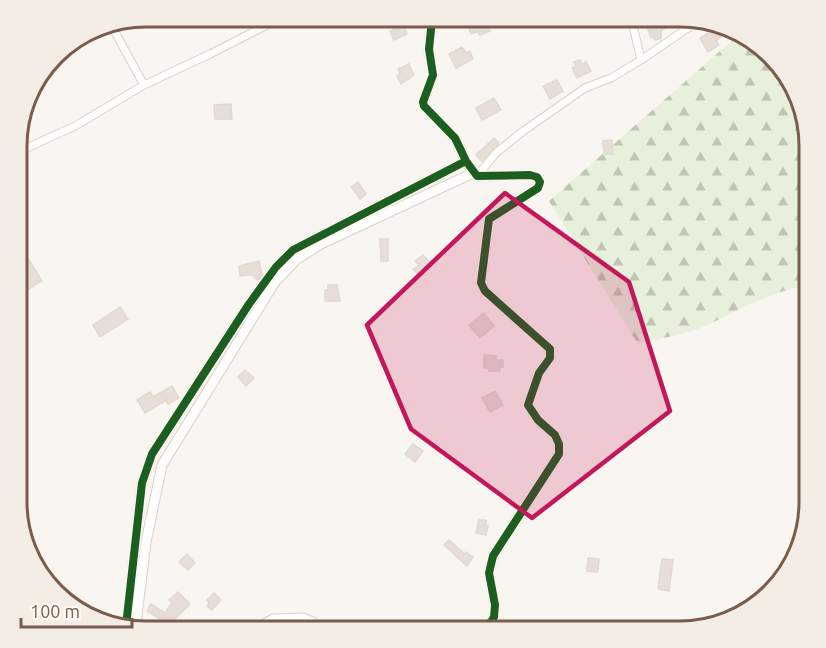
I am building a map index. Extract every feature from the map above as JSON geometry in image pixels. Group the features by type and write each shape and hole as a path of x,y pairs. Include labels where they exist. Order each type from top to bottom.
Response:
{"street":[{"path":"27,148 75,126 144,85 263,27"},
{"path":"431,27 429,48 433,75 423,104 455,138 475,174"},
{"path":"633,27 640,60"},
{"path":"136,621 146,542 162,465 263,301 283,273 303,255 321,244 475,174 522,132 585,88 606,80 689,27"},
{"path":"114,31 144,85"},
{"path":"127,619 142,483 152,454 249,304 283,259 301,245 466,161"},
{"path":"475,174 530,175 537,177 540,182 538,188 489,219 481,283 485,291 550,350 550,357 539,373 528,404 535,417 555,435 560,449 557,458 541,479 493,556 489,573 495,605 495,617 492,621"},
{"path":"134,540 146,542"},
{"path":"266,621 273,618 303,617 313,621"}],"highlighted area":[{"path":"505,193 629,282 670,411 532,518 411,429 367,325"}],"green space":[{"path":"733,40 759,56 774,73 787,93 795,115 799,146 799,287 769,296 697,329 638,344 549,201"}],"building":[{"path":"404,27 407,34 394,40 390,31"},
{"path":"468,27 488,27 490,31 480,35 478,31 471,34"},
{"path":"647,27 667,27 661,31 661,38 655,40 654,37 651,38"},
{"path":"711,31 724,35 716,40 719,45 708,52 700,38"},
{"path":"462,47 466,53 470,51 473,59 456,68 449,54"},
{"path":"580,60 582,64 586,62 591,71 577,78 572,68 576,66 574,62"},
{"path":"409,64 414,75 401,84 397,76 400,74 398,69"},
{"path":"557,80 563,91 550,99 543,86"},
{"path":"494,98 501,110 482,120 476,108"},
{"path":"231,104 232,119 215,119 214,105"},
{"path":"494,138 499,143 482,161 476,155"},
{"path":"612,140 613,154 604,154 603,141"},
{"path":"358,182 366,194 360,199 351,187"},
{"path":"380,239 388,239 388,261 381,261"},
{"path":"423,255 432,265 420,276 413,269 419,265 415,261"},
{"path":"27,257 42,281 27,290"},
{"path":"259,261 262,275 258,280 251,275 240,276 239,266"},
{"path":"328,285 337,285 340,301 325,301 325,290 328,290"},
{"path":"120,307 128,319 100,337 93,325"},
{"path":"484,313 494,326 480,338 469,325"},
{"path":"484,355 496,356 496,360 503,360 503,367 500,367 500,371 489,371 489,368 484,368"},
{"path":"245,370 254,378 246,386 238,377"},
{"path":"172,386 179,398 168,404 166,400 145,413 137,400 150,392 153,397"},
{"path":"495,391 503,405 490,412 482,398"},
{"path":"413,444 423,451 415,462 405,454"},
{"path":"479,520 486,520 486,526 488,526 486,535 476,533"},
{"path":"449,540 465,554 466,552 473,557 467,566 444,545"},
{"path":"187,554 195,563 188,570 179,562"},
{"path":"588,558 599,559 598,572 587,571"},
{"path":"662,559 673,560 669,591 658,589"},
{"path":"178,592 190,604 174,621 161,621 147,611 151,604 165,613 172,603 169,600"},
{"path":"214,593 221,600 212,610 207,606 209,603 207,600"}],"cycle path":[{"path":"431,27 429,49 433,75 423,102 424,106 455,138 466,161 477,176 530,175 537,177 540,182 538,188 489,219 481,283 485,291 550,349 550,358 539,373 528,405 538,420 555,435 559,444 559,454 493,556 489,573 495,605 492,621"},
{"path":"127,619 142,483 152,454 249,304 276,267 293,250 466,161"}]}
